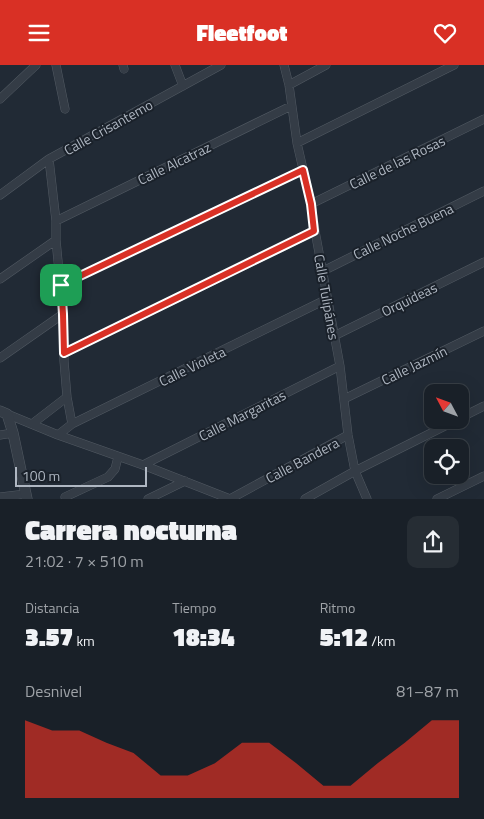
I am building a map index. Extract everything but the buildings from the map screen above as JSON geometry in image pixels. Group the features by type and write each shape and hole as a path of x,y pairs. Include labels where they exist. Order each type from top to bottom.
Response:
{"street":[{"path":"0,99 36,65"},
{"path":"56,65 65,109"},
{"path":"175,65 183,86"},
{"name":"Calle Crisantemo","path":"0,195 50,159 221,65"},
{"name":"Calle Tulipánes","path":"284,65 340,366 348,435 355,471 367,499"},
{"path":"289,85 326,65"},
{"path":"297,143 454,65"},
{"name":"Calle Alcatraz","path":"56,221 291,106"},
{"name":"Calle de las Rosas","path":"311,204 484,119"},
{"path":"50,159 61,285 67,397 72,424"},
{"path":"61,285 303,170"},
{"name":"Calle Noche Buena","path":"323,271 484,191"},
{"path":"64,353 314,231"},
{"path":"0,279 56,240"},
{"name":"Orquideas","path":"334,336 484,262"},
{"name":"Calle Violeta","path":"58,435 72,424 327,299"},
{"path":"0,359 63,314"},
{"name":"Calle Jazmín","path":"344,399 484,331"},
{"name":"Calle Margaritas","path":"143,465 340,366"},
{"path":"32,424 67,397"},
{"path":"469,414 484,406"},
{"path":"4,413 230,499"},
{"path":"0,497 26,496 13,433 4,413"},
{"path":"305,499 355,471 438,429"},
{"path":"0,435 13,433"},
{"name":"Calle Bandera","path":"230,499 348,435"},
{"path":"65,497 108,477 115,469 118,457"},
{"path":"437,499 484,476"},
{"path":"148,499 185,481"}],"route":[{"path":"303,170 311,204 314,231 64,353 61,285 303,170"}]}
